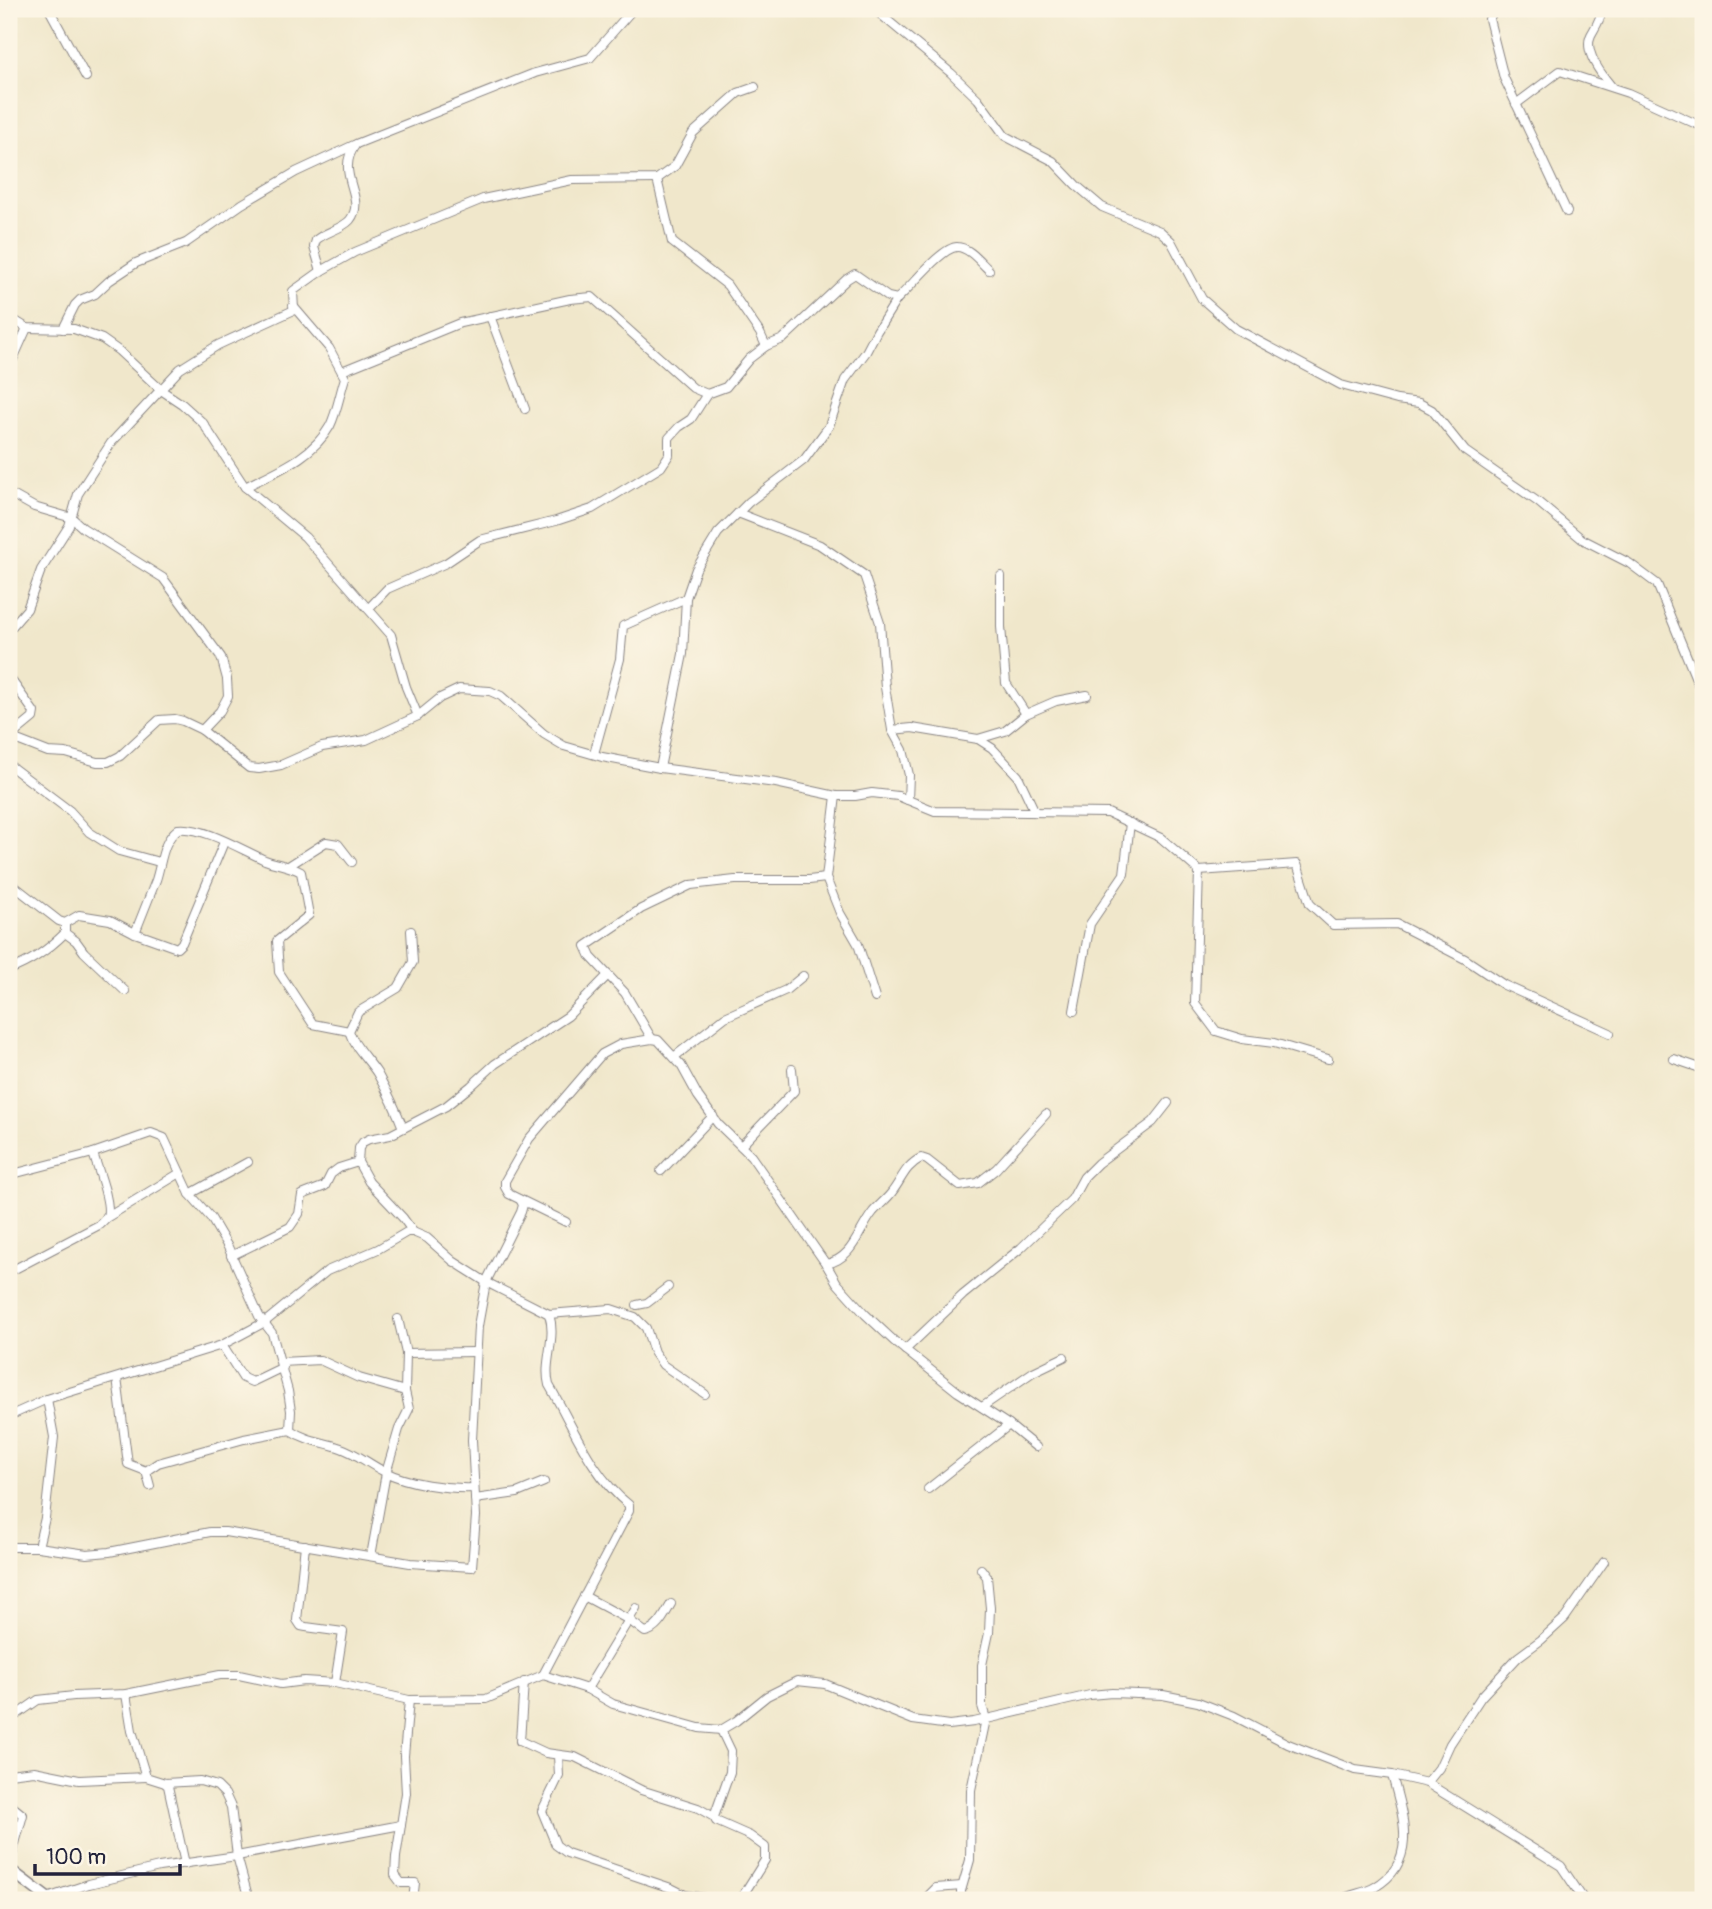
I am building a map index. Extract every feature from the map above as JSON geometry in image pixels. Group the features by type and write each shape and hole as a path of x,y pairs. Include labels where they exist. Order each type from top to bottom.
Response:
{"street":[{"path":"49,9 86,77"},
{"path":"64,329 75,305 95,294 109,281 136,264 186,243 242,204 296,172 356,144 535,73 590,58 633,9"},
{"path":"874,9 978,99 1005,136 1053,161 1102,207 1160,231 1171,242 1202,299 1236,329 1341,385 1419,403 1432,410 1465,451 1538,502 1582,539 1629,563 1657,584 1703,691"},
{"path":"1495,9 1489,19 1504,78 1567,212"},
{"path":"1602,9 1590,37 1589,47 1602,76 1613,88"},
{"path":"1516,104 1560,71 1613,88 1703,127"},
{"path":"9,630 27,609 41,569 72,518 78,494 111,443 180,369 218,345 294,310 293,291 321,271 355,252 483,199 572,180 657,179 675,166 693,133 701,125 738,93 754,87"},
{"path":"321,271 314,247 316,240 346,223 354,211 353,190 346,169 350,151 356,144"},
{"path":"657,179 672,242 727,285 766,346"},
{"path":"660,768 683,654 686,598 696,569 718,533 738,513 804,460 829,426 845,380 866,352 886,315 897,299 946,251 957,247 967,249 989,270"},
{"path":"369,608 387,589 446,563 480,540 592,509 661,467 669,455 669,438 679,426 691,419 707,394 726,387 749,359 766,346 783,339 855,274 888,297 897,299"},
{"path":"342,371 460,323 570,299 592,297 693,388 707,394"},
{"path":"245,487 295,462 320,441 331,423 345,378 329,348 293,306"},
{"path":"490,316 524,409"},
{"path":"9,317 27,328 74,328 102,339 203,423 245,487 305,537 391,635 406,687 418,716"},
{"path":"9,368 27,328"},
{"path":"9,493 45,511 72,518 83,528 163,578 221,657 227,679 228,696 220,711 202,730"},
{"path":"738,513 820,545 864,575 880,623 885,687 892,730 903,750 909,775 908,800"},
{"path":"1002,576 1001,627 1006,683 1027,714"},
{"path":"594,754 620,659 623,626 686,598"},
{"path":"9,677 34,712 33,718 10,738 9,750"},
{"path":"10,738 48,752 108,762 120,756 159,720 183,720 202,730 249,768 259,769 281,765 322,747 366,740 418,716 440,698 459,689 490,691 501,696 544,734 565,746 594,754 660,768 776,783 836,796 872,793 898,796 936,811 1108,813 1161,838 1199,871 1297,864 1310,904 1333,925 1397,924 1465,959 1504,985 1610,1032"},
{"path":"892,730 912,728 978,738 1005,731 1027,714 1056,701 1087,695"},
{"path":"978,738 992,748 1018,776 1035,812"},
{"path":"9,765 70,811 85,829 109,845 119,851 159,862"},
{"path":"836,796 826,878 840,913 858,944 875,998"},
{"path":"1074,1011 1090,923 1124,874 1130,823"},
{"path":"135,933 160,868 159,862 168,841 178,829 198,831 269,861 289,865 301,872 309,915 276,941 279,972 313,1024 349,1031"},
{"path":"9,882 59,921 65,923 79,915 110,919 135,933 177,948 182,943 224,842"},
{"path":"289,865 326,842 338,844 352,862"},
{"path":"1199,871 1195,1003 1216,1031 1242,1039 1274,1043 1328,1059"},
{"path":"652,1039 625,993 591,957 586,946 641,909 691,885 735,880 826,878"},
{"path":"9,970 26,964 51,947 65,933 65,923"},
{"path":"403,1128 396,1107 349,1031 358,1012 398,988 413,962 411,931"},
{"path":"65,933 125,991"},
{"path":"608,975 568,1016 495,1064 446,1105 390,1135 363,1142 358,1161 369,1182 403,1218 412,1232 427,1238 453,1261 486,1282 549,1314 611,1309 635,1317 646,1328 654,1353 663,1365 705,1394"},
{"path":"674,1057 725,1017 786,990 803,976"},
{"path":"566,1222 509,1194 505,1181 529,1139 603,1054 621,1044 658,1040 674,1057 713,1116 751,1156 837,1283 865,1314 958,1392 1009,1425 1036,1447"},
{"path":"1674,1059 1703,1069"},
{"path":"741,1146 793,1091 792,1069"},
{"path":"905,1350 963,1295 1021,1248 1072,1199 1084,1177 1098,1163 1153,1122 1168,1103"},
{"path":"826,1264 845,1256 872,1214 915,1161 921,1158 927,1160 960,1186 978,1182 996,1170 1046,1114"},
{"path":"661,1171 713,1116"},
{"path":"9,1175 93,1153 140,1136 158,1134 168,1145 190,1194 211,1218 259,1317 272,1333 282,1365 291,1411 290,1430"},
{"path":"93,1153 107,1200 106,1218"},
{"path":"231,1256 290,1227 299,1214 302,1195 324,1186 331,1174 339,1168 358,1161"},
{"path":"190,1194 248,1162"},
{"path":"9,1272 99,1225 106,1218 180,1173"},
{"path":"9,1547 87,1554 209,1532 225,1532 410,1563 471,1567 476,1516 472,1440 478,1326 486,1282 521,1212 521,1201"},
{"path":"9,1416 47,1399 222,1345 265,1322 327,1271 412,1232"},
{"path":"620,1312 647,1303 668,1287"},
{"path":"635,1317 636,1305"},
{"path":"542,1675 629,1505 613,1492 599,1474 549,1385 546,1374 553,1341 549,1314"},
{"path":"371,1556 386,1473 399,1429 409,1409 405,1391 406,1353 398,1319"},
{"path":"222,1345 243,1378 252,1382 282,1365 320,1360 359,1378 405,1391"},
{"path":"406,1353 476,1352"},
{"path":"982,1407 1033,1373 1064,1357"},
{"path":"117,1378 128,1464 146,1471"},
{"path":"38,1548 45,1518 54,1437 47,1399"},
{"path":"928,1489 1009,1425"},
{"path":"146,1471 158,1463 244,1439 290,1430 302,1438 341,1448 386,1473 412,1481 458,1489 474,1488"},
{"path":"146,1471 150,1486"},
{"path":"475,1499 517,1493 544,1482"},
{"path":"305,1545 297,1620 306,1628 343,1632 335,1683"},
{"path":"1427,1783 1481,1697 1518,1657 1564,1618 1604,1562"},
{"path":"961,1900 970,1860 971,1790 986,1719 982,1706 982,1665 989,1633 990,1608 987,1577 981,1569"},
{"path":"584,1596 629,1620 645,1632 651,1631 671,1604"},
{"path":"587,1689 636,1608"},
{"path":"9,1720 38,1700 126,1694 220,1675 239,1675 281,1684 304,1681 335,1683 409,1700 486,1699 542,1675 587,1689 613,1704 699,1728 721,1730 767,1696 797,1681 825,1685 913,1720 949,1725 1027,1711 1090,1695 1163,1695 1219,1709 1288,1744 1355,1770 1427,1783 1560,1866 1584,1900"},
{"path":"524,1682 520,1741 535,1749 575,1757 642,1790 698,1808 714,1816 716,1821 750,1836 765,1847 765,1860 740,1900"},
{"path":"126,1694 132,1731 146,1777"},
{"path":"409,1700 404,1756 406,1793 395,1875 401,1883 415,1883 413,1900"},
{"path":"714,1816 730,1772 732,1751 721,1730"},
{"path":"558,1755 559,1776 542,1811 556,1845 567,1853 671,1888 684,1897 717,1900"},
{"path":"9,1774 34,1771 79,1780 146,1777 165,1783 200,1781 218,1786 231,1807 237,1856 249,1900"},
{"path":"1340,1900 1376,1887 1395,1870 1406,1841 1402,1808 1392,1775"},
{"path":"165,1783 168,1786 185,1864"},
{"path":"9,1860 23,1815 13,1807"},
{"path":"9,1869 48,1899 89,1884 159,1867 237,1856 401,1825"},
{"path":"928,1900 928,1896 936,1888 962,1886"}]}
